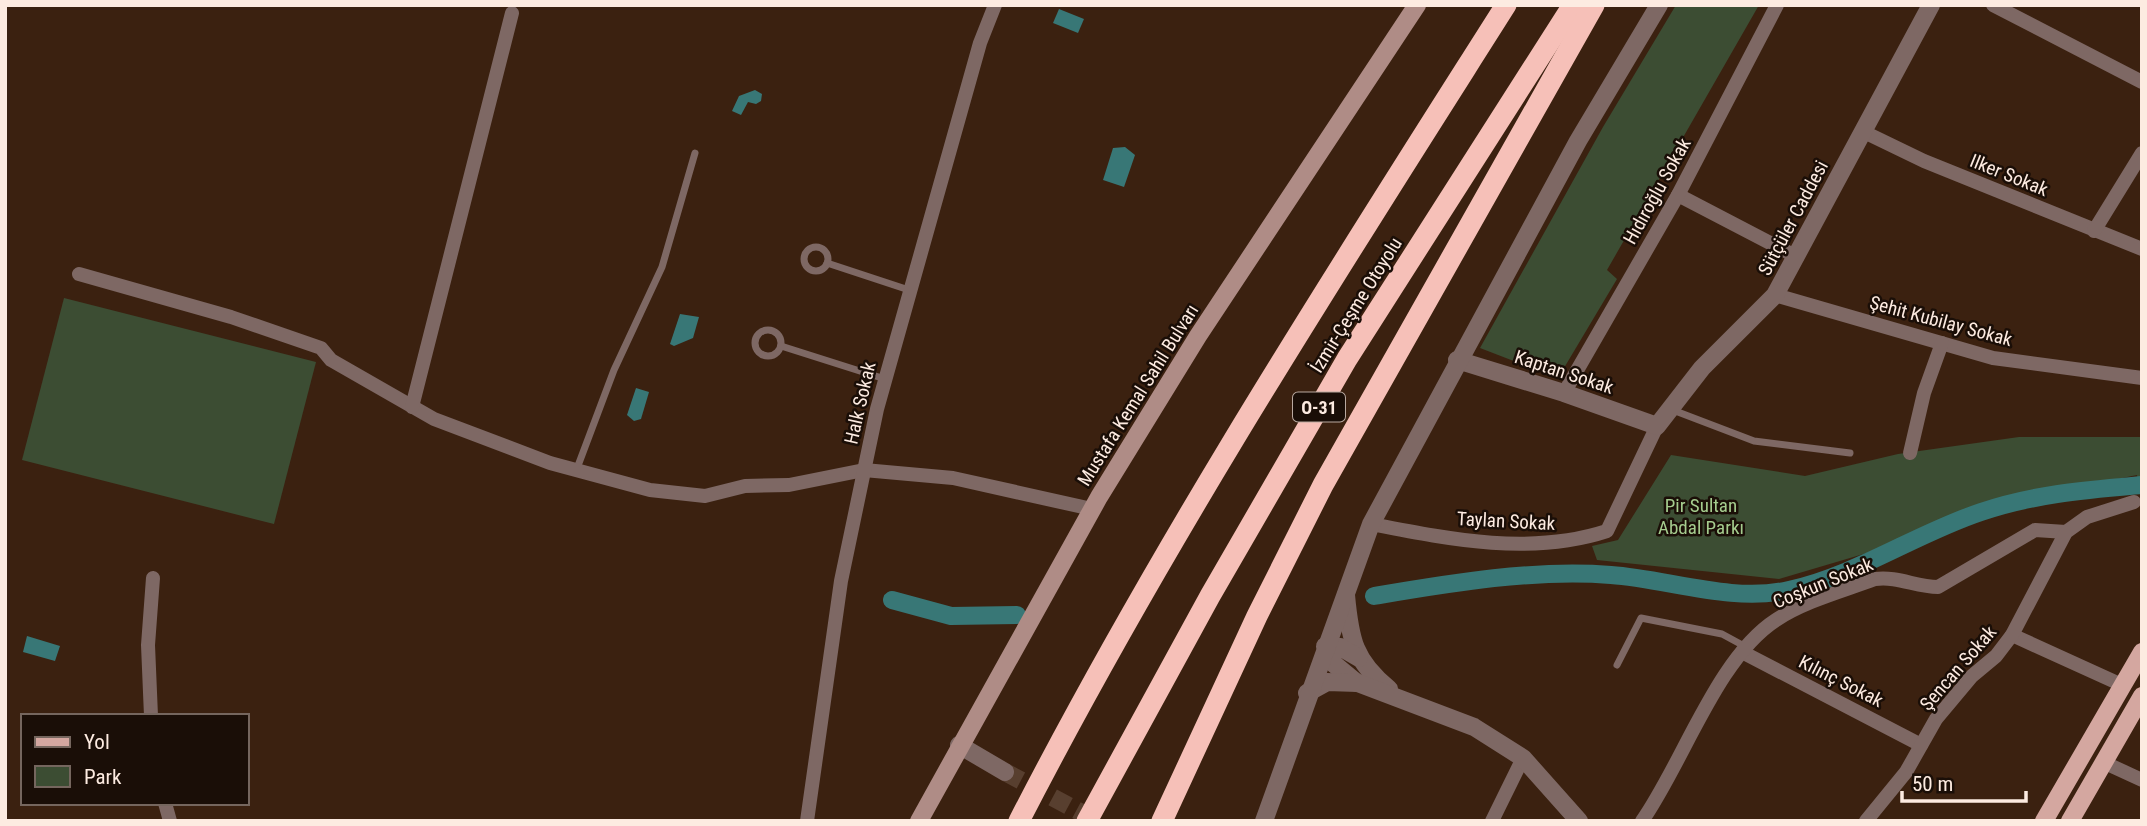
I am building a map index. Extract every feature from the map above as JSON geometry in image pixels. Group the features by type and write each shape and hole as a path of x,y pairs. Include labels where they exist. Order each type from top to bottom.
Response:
{"highway":[{"name":"İzmir-Çeşme Otoyolu","path":"1020,821 1163,557 1303,326 1506,5"},
{"name":"İzmir-Çeşme Otoyolu","path":"1087,821 1210,596 1347,359 1573,5"},
{"path":"1162,821 1257,616 1323,485 1594,5"}],"main road":[{"name":"Mustafa Kemal Sahil Bulvarı","path":"919,821 1092,509 1198,337 1416,5"},
{"path":"2044,821 2142,652"},
{"path":"2070,821 2142,696"}],"street":[{"name":"Halk Sokak","path":"807,821 841,581 864,470 909,290 960,122 979,43 995,5"},
{"path":"1264,821 1307,693 1371,524 1457,360 1590,120 1660,5"},
{"name":"Hıdıroğlu Sokak","path":"1564,393 1678,195 1777,5"},
{"name":"Sütçüler Caddesi","path":"1657,426 1702,368 1775,295 1931,5"},
{"path":"1993,5 2142,82"},
{"path":"412,407 512,13"},
{"name":"Ilker Sokak","path":"1864,132 1924,161 2142,249"},
{"path":"2094,230 2142,153"},
{"path":"1678,195 1797,257"},
{"path":"79,274 231,317 321,348 331,360 434,419 576,471 650,490 705,496 745,486 789,485 864,470 953,478 1092,509"},
{"name":"Şehit Kubilay Sokak","path":"1775,295 1993,358 2142,378"},
{"path":"1910,453 1924,393 1942,343"},
{"name":"Kaptan Sokak","path":"1457,360 1564,393 1657,426"},
{"name":"Taylan Sokak","path":"1371,524 1435,536 1550,545 1607,531 1657,426"},
{"path":"2066,532 2087,517 2134,502"},
{"name":"Coşkun Sokak","path":"1642,821 1662,792 1705,711 1744,649 1776,620 1875,579 1892,577 1924,587 1938,587 2035,530 2066,532"},
{"name":"Şencan Sokak","path":"1866,821 1906,772 1936,719 2012,635 2066,532"},
{"path":"151,714 148,645 153,578"},
{"path":"1345,592 1352,637 1359,659"},
{"path":"2012,635 2122,685"},
{"path":"1325,646 1340,646 1359,659 1400,698"},
{"path":"1325,646 1334,664 1358,683"},
{"name":"Kılınç Sokak","path":"1744,649 1921,745"},
{"path":"1307,693 1327,682 1358,683 1474,727 1523,758 1579,821"},
{"path":"959,745 1005,772"},
{"path":"1492,821 1523,758"},
{"path":"2105,763 2142,780"}],"lane":[{"path":"576,471 614,370 662,267 695,153"},
{"path":"827,263 909,290"},
{"path":"781,346 885,379"},
{"path":"1669,408 1754,441 1850,453"},
{"path":"1617,665 1641,618 1722,634 1744,649"}],"green space":[{"path":"1676,5 1759,5 1607,270 1617,279 1558,378 1480,348 1603,127"},
{"path":"64,298 316,362 274,524 22,460"},
{"name":"Pir Sultan Abdal Parkı","path":"2019,437 2142,437 2142,503 2137,475 1965,510 1877,550 1779,579 1597,560 1592,546 1618,540 1671,455 1805,476 1898,454"}],"water":[{"path":"1059,9 1084,19 1078,33 1053,23"},
{"path":"755,90 762,94 761,101 756,104 748,102 741,115 732,111 739,96"},
{"path":"1125,147 1135,155 1124,187 1103,180 1113,148"},
{"path":"680,314 699,317 693,338 674,346 670,344"},
{"path":"636,388 649,392 641,419 634,421 627,415"},
{"path":"27,636 60,646 55,661 23,652"}],"waterway":[{"path":"1374,596 1492,578 1551,574 1633,577 1745,594 1789,590 1838,575 1933,531 2001,506 2060,494 2142,485"},
{"path":"892,600 951,616 1017,615"}],"tunnel":[{"path":"1005,772 1097,821"}]}
